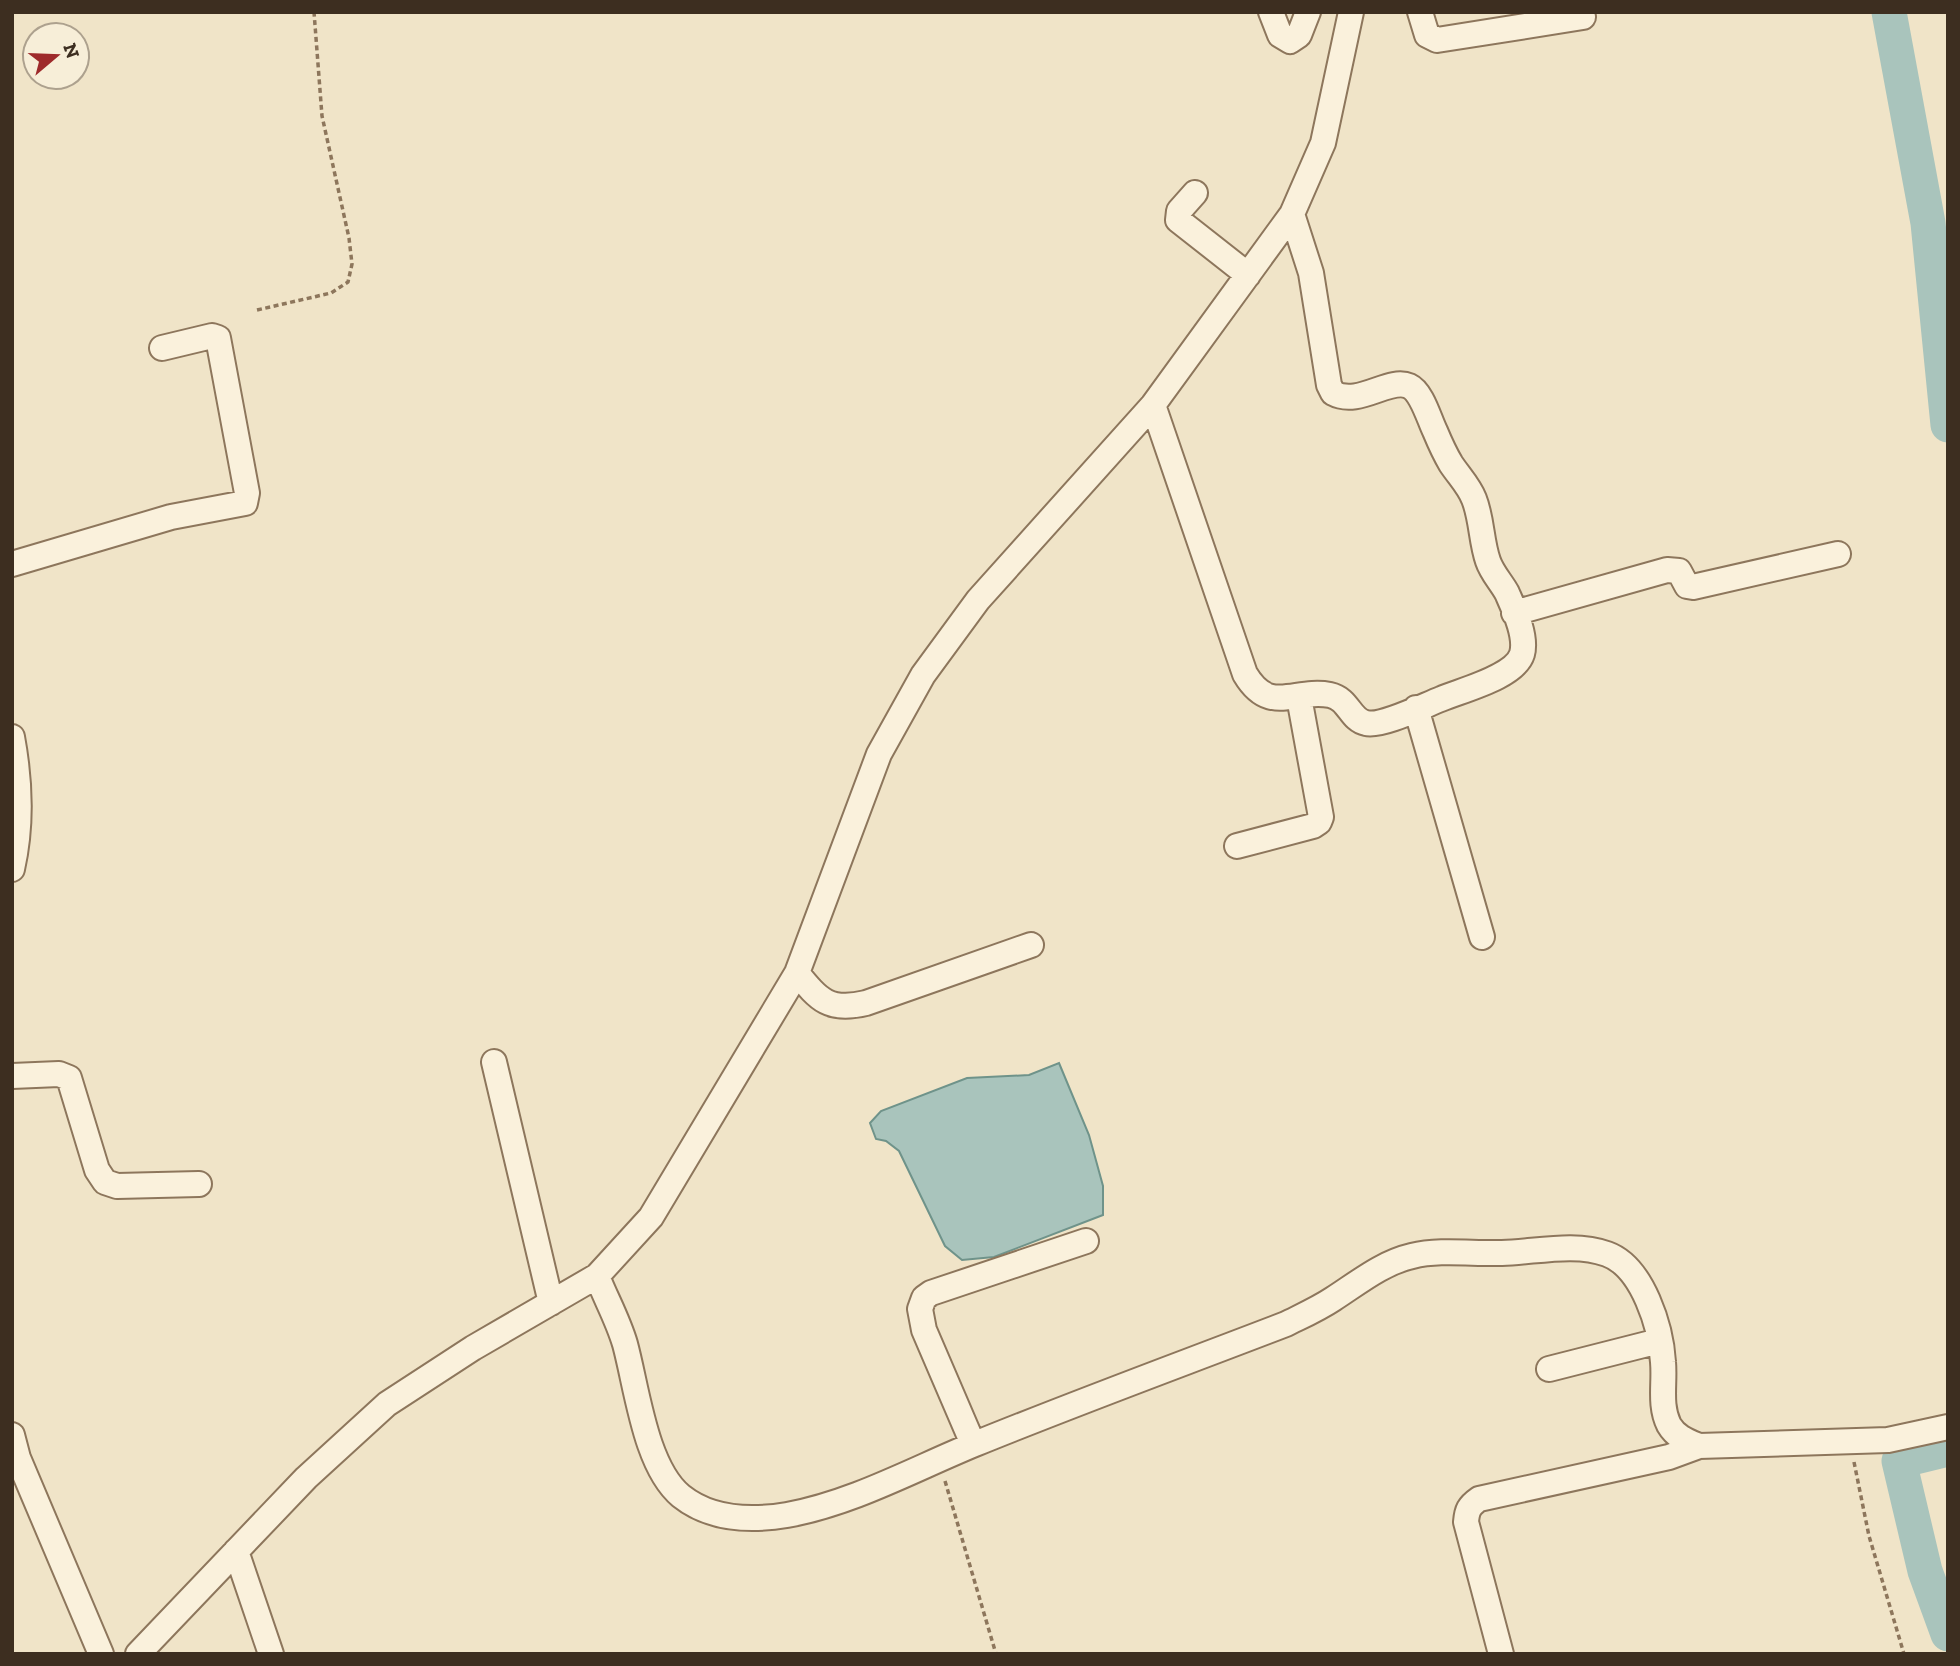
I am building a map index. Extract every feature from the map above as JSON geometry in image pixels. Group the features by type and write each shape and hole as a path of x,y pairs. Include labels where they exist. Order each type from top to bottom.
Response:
{"street":[{"path":"1271,12 1280,35 1290,41 1299,35 1308,12"},
{"path":"138,1654 306,1478 387,1405 472,1348 597,1276 651,1217 797,973 879,754 923,675 978,600 1153,405 1293,214 1323,143 1351,12"},
{"path":"1420,12 1427,35 1437,40 1583,17"},
{"path":"1195,193 1179,211 1178,220 1248,275"},
{"path":"1153,405 1245,674 1254,689 1265,695 1282,698 1323,694 1334,696 1344,702 1357,719 1367,724 1377,723 1485,681 1515,666 1524,643 1506,593 1488,564 1474,497 1442,448 1418,395 1411,387 1402,384 1349,398 1333,393 1329,385 1311,273 1293,214"},
{"path":"12,564 171,517 240,505 247,499 218,338 212,335 162,348"},
{"path":"1514,613 1667,570 1679,571 1687,586 1693,587 1838,554"},
{"path":"1237,846 1313,826 1321,817 1299,697"},
{"path":"1416,708 1482,937"},
{"path":"12,737 19,778 17,849 12,869"},
{"path":"797,973 816,996 831,1004 847,1007 866,1003 1031,945"},
{"path":"494,1062 551,1303"},
{"path":"12,1076 59,1074 69,1078 97,1170 105,1182 117,1186 199,1184"},
{"path":"973,1444 924,1330 920,1310 924,1298 931,1293 1086,1241"},
{"path":"597,1276 617,1320 647,1436 659,1465 680,1495 710,1514 748,1518 785,1515 821,1507 973,1444 1286,1324 1330,1301 1383,1266 1412,1255 1502,1254 1581,1248 1609,1254 1628,1267 1645,1292 1663,1360 1664,1409 1670,1427 1683,1440 1699,1446"},
{"path":"1549,1369 1659,1340"},
{"path":"1501,1654 1466,1522 1467,1511 1471,1504 1479,1499 1669,1457 1699,1446 1851,1443 1888,1440 1948,1427"},
{"path":"12,1435 18,1458 101,1654"},
{"path":"236,1551 271,1654"}],"path":[{"path":"257,310 331,293 348,282 352,264 323,116 314,12"},
{"path":"1851,1443 1869,1536 1904,1654"},
{"path":"939,1460 996,1654"}],"water":[{"path":"1059,1063 1089,1135 1103,1186 1103,1215 994,1257 962,1260 945,1246 899,1151 886,1141 876,1139 870,1123 881,1111 967,1078 1029,1075"}],"waterway":[{"path":"1889,12 1928,223 1948,425"},
{"path":"1948,1449 1899,1461 1925,1571 1948,1634"}]}
